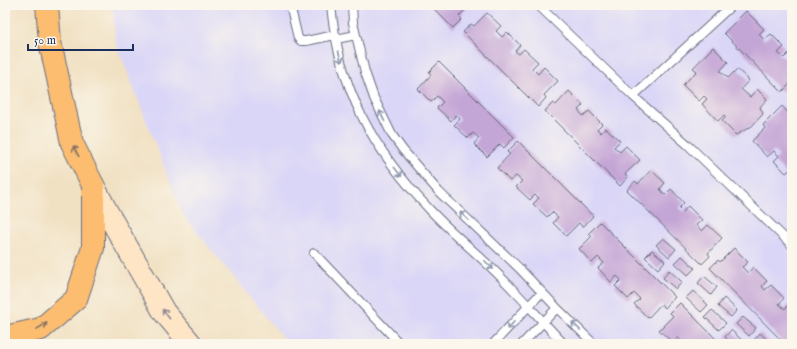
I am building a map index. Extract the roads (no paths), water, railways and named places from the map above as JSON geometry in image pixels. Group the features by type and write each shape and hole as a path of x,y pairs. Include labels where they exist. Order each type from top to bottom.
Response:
{"main road":[{"path":"5,337 41,329 76,299 93,248 93,185 72,143 50,42 47,5"}],"street":[{"path":"93,185 164,312 191,344"}],"lane":[{"path":"290,5 298,38 301,41 306,42 356,35"},
{"path":"331,5 335,37 347,81 356,106 372,136 385,156 431,211 455,236 482,258 564,344"},
{"path":"352,5 353,23 365,72 374,98 392,135 439,192 519,268 594,344"},
{"path":"538,5 633,96 687,144 792,245"},
{"path":"633,96 732,5"},
{"path":"314,253 400,344"},
{"path":"493,344 542,292"},
{"path":"522,344 557,308"}]}
